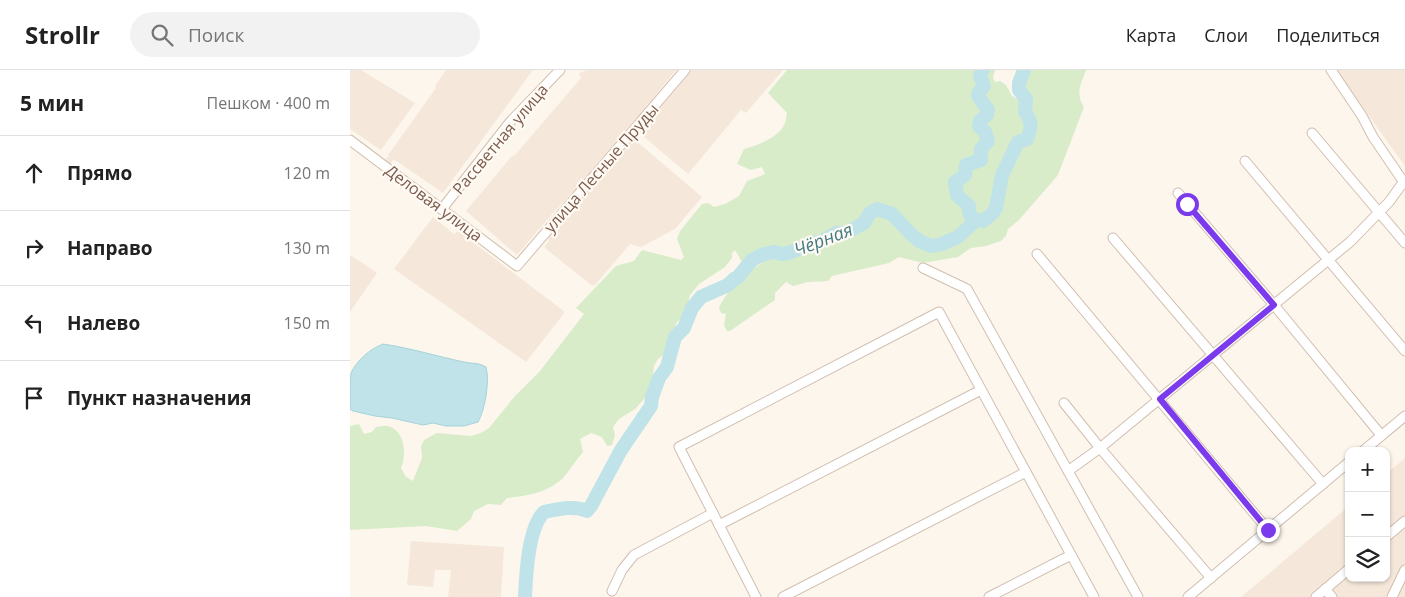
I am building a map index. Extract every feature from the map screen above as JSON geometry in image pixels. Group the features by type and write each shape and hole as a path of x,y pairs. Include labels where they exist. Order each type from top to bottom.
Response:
{"street":[{"name":"Рассветная улица","path":"442,209 510,122 560,70"},
{"name":"улица Лесные Пруды","path":"517,266 685,70"},
{"path":"1068,471 1100,448 1350,242 1405,182 1373,137 1362,116 1331,70"},
{"path":"1312,132 1405,244"},
{"name":"Деловая улица","path":"350,140 517,266"},
{"path":"1246,161 1405,351"},
{"path":"1178,193 1274,305 1381,436"},
{"path":"1113,238 1323,484"},
{"path":"1037,254 1268,530"},
{"path":"923,268 967,289 1138,597"},
{"path":"756,597 679,447 939,312 1094,597"},
{"path":"719,525 981,390"},
{"path":"1064,403 1211,578"},
{"path":"1368,447 1405,416"},
{"path":"1188,597 1345,465"},
{"path":"783,597 1026,472"},
{"path":"612,591 622,570 634,555 713,513"},
{"path":"1387,537 1405,522"},
{"path":"989,597 1071,555"},
{"path":"1392,597 1405,570"},
{"path":"1316,597 1345,572"},
{"path":"1325,589 1332,597"}],"shaded area":[{"path":"350,70 361,70 415,103 381,150 350,129"},
{"path":"446,70 533,70 443,193 398,162 393,160 390,164 385,161 388,156 391,157 388,155 436,88 435,86"},
{"path":"587,70 676,70 653,98 655,100 651,105 648,103 637,120 635,119 517,255 466,211 581,78 579,73"},
{"path":"691,70 783,70 746,113 741,110 688,174 638,132"},
{"path":"1336,70 1405,70 1405,166 1389,144"},
{"path":"632,139 702,197 675,229 641,247 630,244 595,285 591,285 545,248 545,246 549,241 548,236"},
{"path":"433,217 454,234 458,231 565,312 526,362 394,269"},
{"path":"350,255 377,273 350,312"},
{"path":"1405,458 1405,597 1241,597 1345,509 1345,582 1390,582 1390,471"},
{"path":"411,541 504,547 501,597 448,597 451,570 435,570 433,587 407,585"}],"green space":[{"path":"787,70 995,70 993,78 995,82 1000,81 1006,85 1012,96 1019,100 1025,111 1026,99 1019,90 1019,83 1024,70 1086,70 1079,93 1084,107 1058,175 1019,220 1008,229 1006,236 1001,241 971,248 958,257 923,263 899,257 889,263 832,276 828,281 808,282 793,286 786,282 775,293 775,300 730,331 727,331 724,325 726,314 721,313 719,307 738,282 762,263 764,254 761,250 745,262 742,262 735,250 725,267 699,284 690,295 685,315 677,322 666,353 658,359 654,366 652,385 645,398 635,409 619,419 613,427 615,435 612,445 607,446 602,437 591,433 580,439 583,452 557,483 536,493 507,498 501,505 488,504 474,511 471,519 457,531 426,526 350,530 350,426 359,424 364,434 372,432 376,427 386,426 394,428 398,432 403,444 404,457 401,468 406,477 413,481 422,458 421,446 424,440 437,433 471,436 489,428 515,396 540,371 584,314 576,308 616,266 634,261 642,250 681,260 684,257 677,239 680,231 702,204 708,203 714,207 725,204 739,196 747,181 765,174 762,167 751,170 737,164 744,149 772,137 785,124 787,113 768,93"}],"water":[{"path":"383,344 486,367 486,395 478,422 464,426 446,426 433,423 423,425 350,409 351,373 364,356"}],"waterway":[{"name":"Чёрная","path":"525,597 531,540 539,519 544,512 572,508 587,511 591,506 621,450 651,406 652,397 659,378 667,367 675,337 684,328 692,308 701,297 728,285 737,278 752,260 764,254 774,252 789,253 820,242 836,233 846,233 864,223 870,213 877,209 892,214 912,235 921,242 932,246 958,237 974,222 969,212 969,206 957,195 955,182 965,175 966,165 981,160 981,149 988,141 985,132 979,126 980,121 987,115 988,110 978,96 984,86 980,76 983,70"},
{"path":"974,222 978,220 983,221 993,213 996,208 1002,175 1018,142 1027,139 1029,135 1031,125 1025,112 1026,99 1019,90 1019,83 1024,70"}],"route":[{"path":"1187,204 1274,305 1160,399 1268,530"}]}
